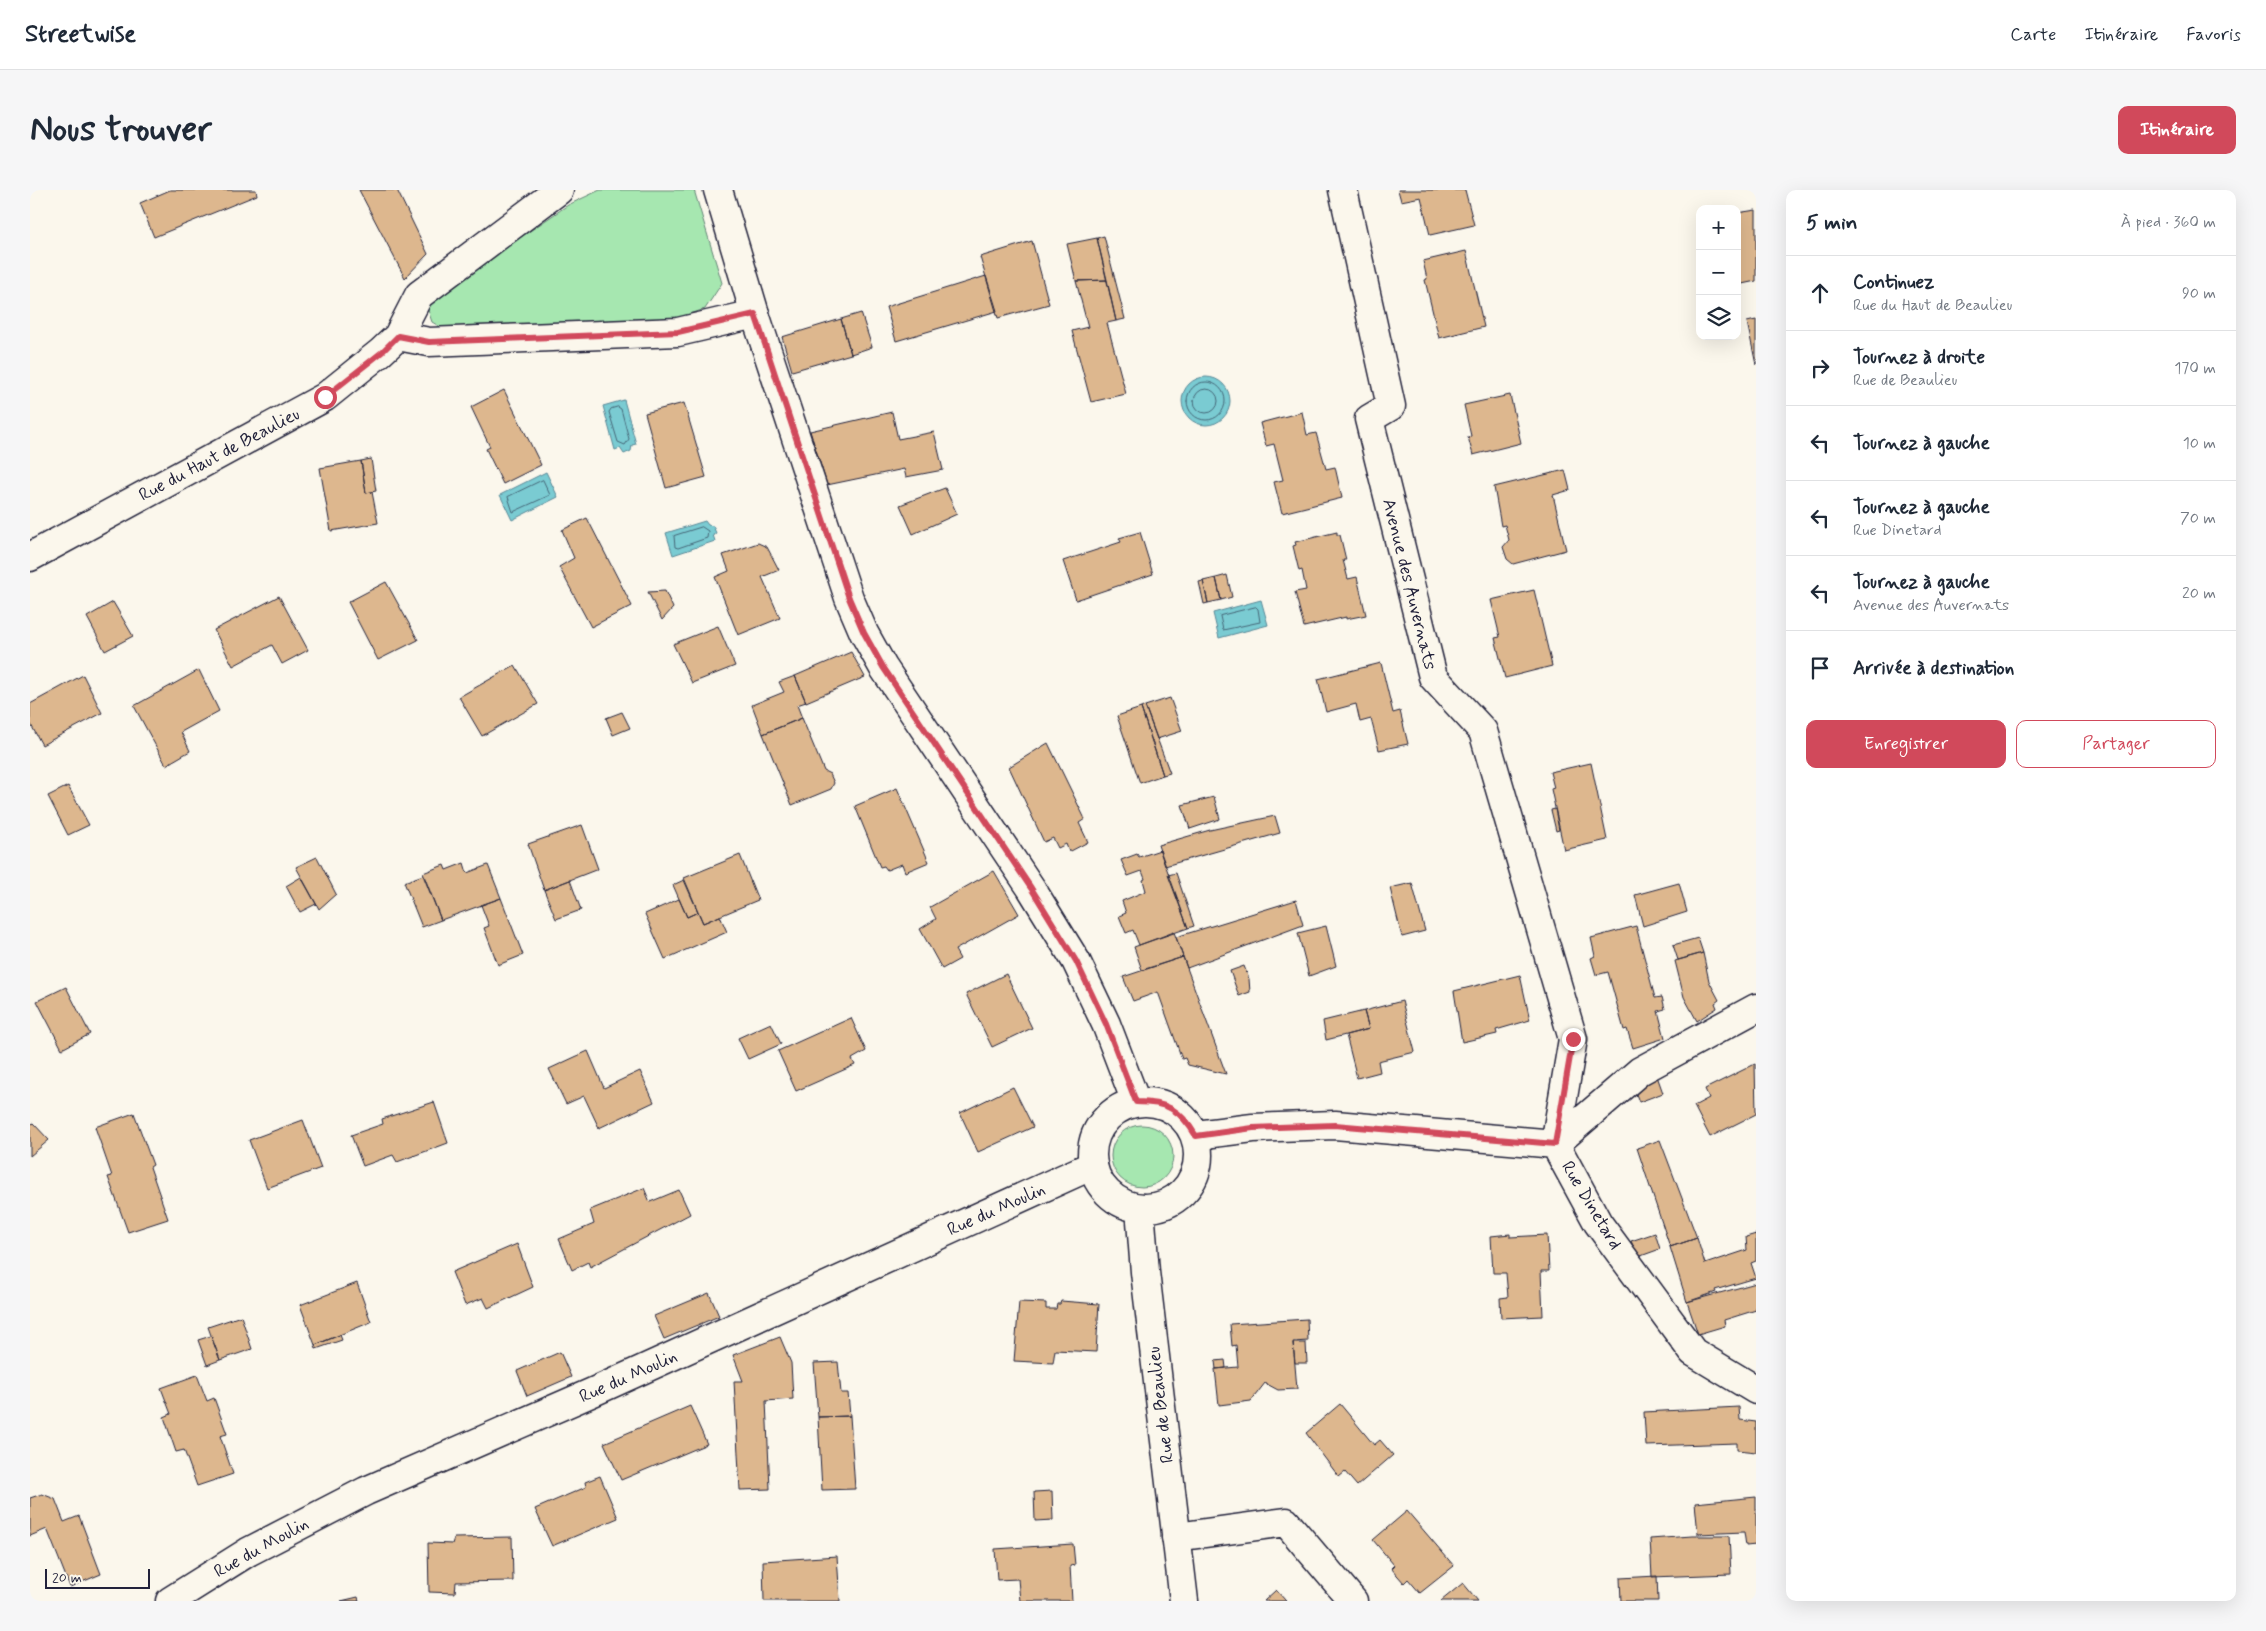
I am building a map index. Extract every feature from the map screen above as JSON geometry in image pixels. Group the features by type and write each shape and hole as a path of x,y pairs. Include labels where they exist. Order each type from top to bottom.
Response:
{"street":[{"name":"Rue du Haut de Beaulieu","path":"30,557 325,397 382,352 398,336 419,295 559,190"},
{"path":"718,190 755,314 849,598 864,633 883,667 1031,888 1076,961 1106,1024 1136,1102"},
{"name":"Avenue des Auvernats","path":"1343,190 1391,406 1369,419 1433,677 1483,731 1573,1039 1555,1144"},
{"path":"398,336 429,342 678,332 755,314"},
{"path":"1555,1144 1640,1071 1756,1008"},
{"path":"1136,1102 1155,1102 1172,1108 1186,1120 1196,1136 1199,1153 1197,1171 1188,1187 1175,1200 1158,1207 1140,1208 1124,1204 1109,1195 1098,1181 1093,1165 1092,1148 1097,1132 1106,1118 1120,1107 1136,1102"},
{"name":"Rue Dinetard","path":"1196,1136 1253,1128 1335,1125 1555,1144 1598,1223 1693,1352 1756,1390"},
{"name":"Rue du Moulin","path":"170,1601 248,1552 366,1491 593,1392 1093,1165"},
{"name":"Rue de Beaulieu","path":"1140,1208 1145,1272 1184,1601"},
{"path":"1176,1537 1286,1522 1353,1601"}],"green space":[{"path":"600,190 694,190 722,283 705,309 672,320 442,328 432,322 428,310 433,297 568,205"},
{"path":"1142,1125 1159,1130 1164,1134 1168,1139 1173,1156 1168,1173 1164,1178 1159,1182 1142,1187 1125,1182 1120,1178 1116,1173 1111,1156 1116,1139 1120,1134 1125,1130"}],"water":[{"path":"1206,377 1215,379 1223,384 1228,392 1230,401 1228,410 1223,418 1215,423 1206,425 1197,423 1189,418 1184,410 1182,401 1184,392 1189,384 1197,379"},
{"path":"624,400 636,444 632,445 631,451 624,454 620,448 615,450 603,406"},
{"path":"546,472 558,497 512,520 500,495"},
{"path":"705,521 708,525 713,526 716,533 713,535 715,541 673,555 666,533"},
{"path":"1261,600 1268,625 1219,638 1213,613"}],"building":[{"path":"170,190 256,190 257,195 154,237 140,203"},
{"path":"359,190 397,190 428,254 405,278"},
{"path":"1398,190 1465,190 1474,225 1430,235 1421,197 1401,201"},
{"path":"1756,210 1756,281 1741,284 1741,250 1741,212"},
{"path":"1104,236 1125,319 1116,321 1097,238"},
{"path":"1097,238 1107,280 1076,281 1067,244"},
{"path":"1032,241 1049,304 998,318 980,257"},
{"path":"1466,251 1484,327 1439,338 1425,280 1427,279 1423,261"},
{"path":"986,276 997,311 896,341 886,307"},
{"path":"1107,280 1116,321 1107,323 1126,394 1091,402 1072,331 1088,327 1076,281"},
{"path":"861,313 872,347 851,354 841,319"},
{"path":"841,319 851,354 792,371 782,337"},
{"path":"1756,320 1756,365 1747,322"},
{"path":"504,390 541,465 503,484 486,449 490,447 471,407"},
{"path":"1510,395 1521,443 1473,455 1468,437 1471,436 1464,405"},
{"path":"684,403 706,477 666,488 645,413"},
{"path":"892,412 898,439 934,432 943,470 906,477 904,469 827,485 810,431"},
{"path":"1302,412 1307,435 1316,433 1326,469 1335,467 1342,498 1282,513 1274,482 1283,480 1274,444 1266,446 1260,423"},
{"path":"371,459 376,491 366,493 361,461"},
{"path":"361,461 366,493 372,492 378,523 331,531 320,468"},
{"path":"1565,470 1570,490 1553,495 1566,550 1513,564 1507,559 1503,547 1509,540 1505,525 1501,526 1494,487"},
{"path":"945,488 957,514 913,534 900,505"},
{"path":"587,518 632,606 591,627 559,567 574,558 562,530"},
{"path":"1140,532 1153,574 1076,600 1063,561 1121,542 1119,538"},
{"path":"1337,532 1337,535 1340,535 1346,560 1343,560 1348,579 1357,577 1366,615 1346,619 1346,617 1304,627 1295,592 1306,590 1302,570 1299,571 1293,546 1296,545 1295,542"},
{"path":"758,543 767,547 779,570 762,577 780,618 738,635 715,577 729,571 723,555"},
{"path":"1227,575 1232,597 1221,600 1216,578"},
{"path":"1216,578 1221,600 1208,603 1203,581"},
{"path":"1203,581 1208,603 1204,604 1199,582"},
{"path":"386,582 418,640 378,660 348,602"},
{"path":"1534,590 1552,666 1505,678 1495,638 1500,637 1491,600"},
{"path":"665,591 673,608 662,620 648,592"},
{"path":"279,596 308,650 282,664 272,645 233,666 214,630"},
{"path":"113,602 133,636 105,651 87,617"},
{"path":"718,626 735,666 692,683 673,644"},
{"path":"851,652 865,677 806,702 795,676"},
{"path":"1381,663 1393,713 1400,711 1408,744 1379,750 1371,719 1360,722 1356,704 1326,712 1318,679"},
{"path":"515,665 538,704 482,736 459,697"},
{"path":"199,670 219,711 181,732 190,751 166,765 134,706"},
{"path":"83,675 102,713 42,745 30,723 30,704"},
{"path":"795,676 806,702 797,705 802,718 763,734 752,705 784,692 779,682"},
{"path":"1170,698 1182,731 1157,739 1145,706"},
{"path":"1145,706 1170,773 1163,775 1141,708"},
{"path":"1141,708 1163,775 1140,783 1117,716"},
{"path":"622,712 630,728 613,735 606,718"},
{"path":"802,718 824,771 830,774 834,783 831,789 792,805 763,734"},
{"path":"1048,743 1085,819 1079,823 1088,842 1069,852 1066,844 1058,848 1053,838 1044,842 1009,767"},
{"path":"1591,763 1607,840 1564,850 1551,789 1554,788 1550,772"},
{"path":"68,786 89,825 68,835 48,796"},
{"path":"897,788 929,862 905,872 902,864 887,870 884,866 880,867 855,806"},
{"path":"1214,797 1220,819 1190,829 1182,805"},
{"path":"1555,809 1559,830 1556,831 1551,810"},
{"path":"1275,816 1280,833 1165,866 1158,845 1210,830"},
{"path":"582,825 598,869 544,890 528,844"},
{"path":"1160,850 1188,928 1139,945 1133,930 1126,933 1119,916 1126,913 1122,901 1146,891 1143,880 1145,879 1142,871 1128,876 1121,860 1137,854 1139,857"},
{"path":"740,855 758,900 703,923 684,878"},
{"path":"317,857 336,894 319,909 296,867"},
{"path":"464,863 467,873 488,865 501,898 441,920 423,873 444,865 446,870"},
{"path":"994,871 1019,914 955,950 960,959 942,969 920,929 936,919 930,907"},
{"path":"1176,873 1194,926 1188,928 1168,875"},
{"path":"423,875 441,920 422,927 404,882"},
{"path":"301,877 316,904 300,912 286,886"},
{"path":"570,880 581,910 556,919 544,890"},
{"path":"684,880 698,912 687,917 673,885"},
{"path":"1412,883 1425,931 1402,937 1390,888"},
{"path":"1679,883 1687,912 1643,926 1635,895"},
{"path":"501,898 523,955 498,965 484,928 489,926 481,905"},
{"path":"679,899 687,917 698,912 703,923 720,916 727,932 665,959 645,914"},
{"path":"1296,900 1303,925 1187,968 1176,937"},
{"path":"1326,926 1336,966 1309,976 1298,933"},
{"path":"1636,926 1655,998 1662,997 1665,1009 1658,1011 1665,1038 1633,1048 1627,1029 1624,1030 1608,972 1596,975 1591,958 1595,956 1591,938"},
{"path":"1174,932 1183,957 1142,970 1134,947"},
{"path":"1698,938 1703,953 1678,960 1673,945"},
{"path":"1703,953 1709,981 1719,1000 1715,1003 1717,1008 1697,1021 1684,997 1675,961"},
{"path":"1183,957 1226,1074 1188,1065 1185,1058 1182,1059 1158,992 1133,1001 1123,977"},
{"path":"1244,966 1249,979 1250,992 1239,996 1230,971"},
{"path":"1006,974 1032,1028 992,1047 966,994"},
{"path":"1520,975 1530,1020 1496,1030 1497,1034 1462,1042 1454,991"},
{"path":"66,987 90,1034 62,1049 37,1001"},
{"path":"1402,1001 1415,1052 1378,1061 1380,1072 1357,1078 1346,1035 1369,1029 1364,1011"},
{"path":"1364,1011 1369,1029 1326,1040 1323,1021"},
{"path":"851,1018 866,1051 852,1059 855,1065 796,1091 778,1051"},
{"path":"771,1023 781,1044 748,1059 738,1038"},
{"path":"588,1051 604,1088 640,1071 654,1102 599,1128 584,1096 566,1104 549,1069"},
{"path":"1755,1064 1756,1114 1710,1137 1694,1106 1709,1098 1705,1089"},
{"path":"1657,1076 1663,1093 1639,1102 1633,1086"},
{"path":"1013,1087 1033,1127 978,1152 960,1113"},
{"path":"434,1102 448,1143 397,1162 393,1155 363,1166 351,1135 383,1124 382,1119"},
{"path":"134,1113 153,1165 150,1167 168,1219 128,1232 108,1177 112,1176 95,1127"},
{"path":"303,1120 321,1168 267,1188 249,1140"},
{"path":"33,1123 49,1140 30,1156 30,1125"},
{"path":"1660,1140 1697,1238 1670,1247 1637,1148"},
{"path":"644,1188 650,1202 679,1190 690,1214 590,1267 588,1262 572,1270 559,1239 594,1224 590,1210"},
{"path":"1655,1233 1660,1249 1638,1257 1631,1241"},
{"path":"1510,1234 1510,1237 1547,1235 1549,1271 1541,1271 1543,1316 1501,1318 1500,1298 1508,1297 1506,1273 1493,1273 1491,1236"},
{"path":"1756,1234 1756,1261 1751,1263 1756,1278 1715,1290 1716,1292 1687,1302 1670,1247 1697,1238 1705,1264 1747,1250 1746,1237"},
{"path":"517,1244 533,1287 488,1308 483,1298 465,1305 452,1272"},
{"path":"357,1283 371,1322 315,1345 300,1305"},
{"path":"1756,1283 1756,1310 1724,1320 1725,1326 1698,1334 1687,1302"},
{"path":"709,1293 719,1316 664,1339 654,1316"},
{"path":"1061,1301 1099,1304 1096,1352 1055,1350 1053,1363 1014,1361 1019,1302 1046,1303 1046,1309 1056,1309 1057,1304 1060,1304"},
{"path":"241,1316 252,1349 220,1360 208,1327"},
{"path":"1307,1319 1308,1341 1293,1342 1297,1389 1278,1390 1265,1383 1251,1401 1219,1405 1215,1369 1238,1367 1236,1345 1232,1346 1230,1324"},
{"path":"340,1335 342,1340 316,1349 315,1345"},
{"path":"211,1336 220,1360 207,1365 198,1340"},
{"path":"780,1337 791,1363 793,1399 766,1401 770,1489 740,1490 734,1381 743,1381 733,1355"},
{"path":"1293,1343 1306,1343 1307,1363 1295,1363"},
{"path":"560,1352 571,1377 527,1396 517,1371"},
{"path":"1225,1360 1226,1368 1216,1369 1215,1361"},
{"path":"838,1362 841,1393 848,1393 850,1416 818,1417 814,1363"},
{"path":"197,1375 207,1401 214,1398 227,1434 220,1436 233,1474 197,1486 184,1450 176,1452 164,1417 171,1414 161,1388"},
{"path":"1340,1404 1374,1445 1380,1440 1393,1455 1357,1486 1345,1472 1339,1477 1306,1433"},
{"path":"690,1406 707,1444 621,1480 604,1443"},
{"path":"1739,1407 1740,1420 1756,1422 1756,1452 1737,1450 1737,1443 1646,1446 1644,1412"},
{"path":"850,1416 855,1489 822,1490 818,1417"},
{"path":"600,1476 618,1518 552,1546 535,1509 586,1487 585,1482"},
{"path":"1052,1491 1053,1520 1035,1521 1034,1492"},
{"path":"42,1494 55,1499 64,1522 79,1516 101,1574 70,1587 47,1529 30,1536 30,1498"},
{"path":"1756,1497 1756,1545 1746,1546 1744,1532 1698,1534 1695,1503"},
{"path":"1407,1511 1454,1566 1420,1593 1408,1579 1404,1583 1391,1568 1394,1565 1373,1540"},
{"path":"1729,1536 1731,1574 1652,1577 1650,1539"},
{"path":"512,1537 513,1581 456,1582 455,1593 429,1592 428,1543 452,1544 454,1538"},
{"path":"1073,1544 1075,1565 1070,1566 1072,1601 1020,1601 1018,1579 997,1580 995,1549"},
{"path":"837,1556 840,1601 764,1601 763,1561"},
{"path":"1657,1576 1658,1601 1621,1601 1620,1578"},
{"path":"1463,1583 1478,1601 1441,1601"},
{"path":"1276,1590 1286,1601 1264,1601"},
{"path":"358,1597 359,1601 341,1601"}],"route":[{"path":"325,397 382,352 398,336 429,342 678,332 755,314 849,598 864,633 883,667 1031,888 1076,961 1106,1024 1136,1102 1155,1102 1172,1108 1186,1120 1196,1136 1253,1128 1335,1125 1555,1144 1573,1039"}]}
